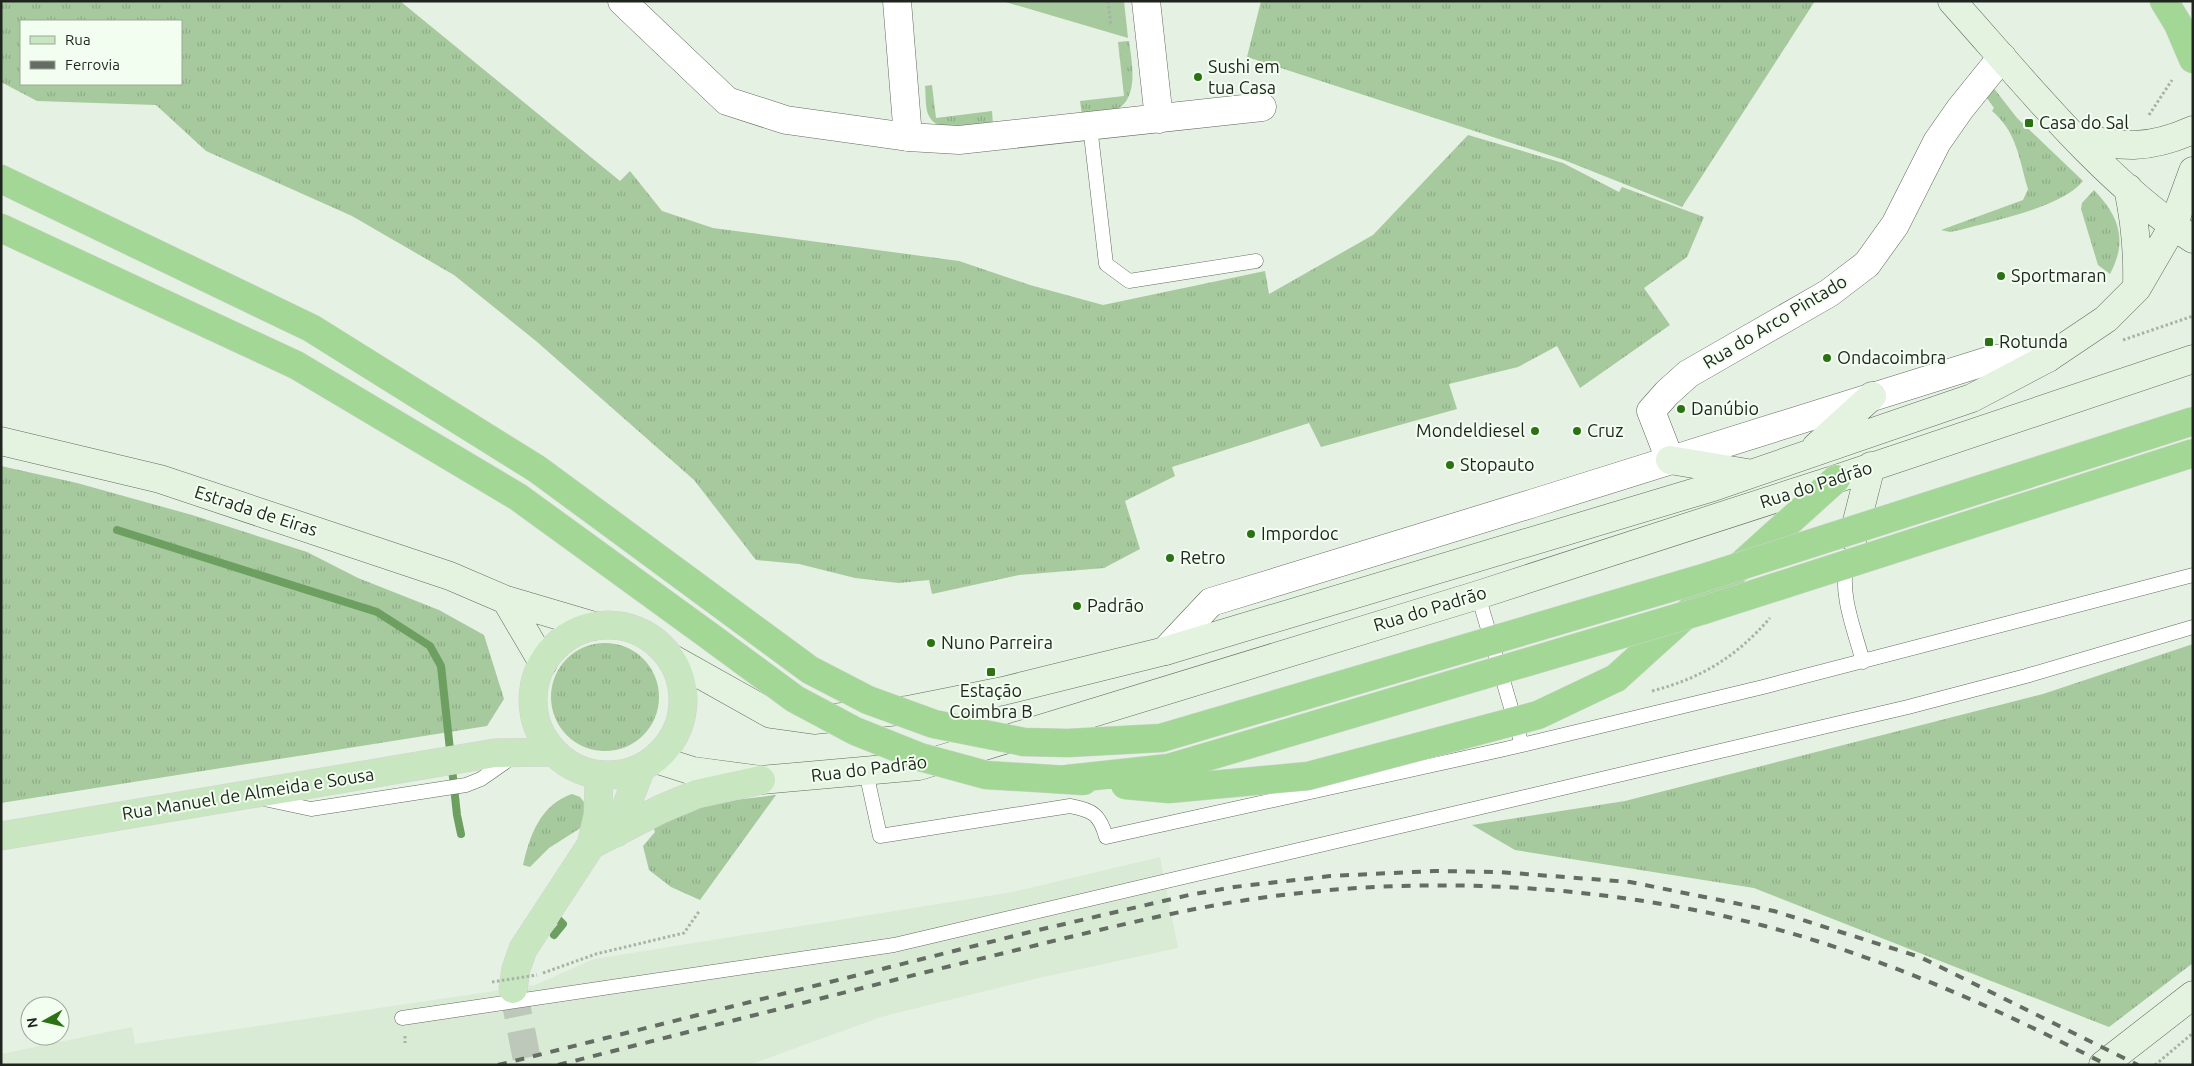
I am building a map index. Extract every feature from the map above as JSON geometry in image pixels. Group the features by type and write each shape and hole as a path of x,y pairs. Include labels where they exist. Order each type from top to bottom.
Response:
{"highway":[{"path":"2164,1 2178,24 2193,59"},
{"path":"1,180 311,328 537,469 810,670 868,700 934,724 1024,742 1068,743 1171,736 1700,579 2193,421"},
{"path":"1,228 296,366 518,498 796,699 855,731 920,757 986,775 1067,779 1168,789 1308,776 1538,716 1616,678 1836,479"},
{"path":"1067,779 1169,768 1706,609 2193,453"}],"main road":[{"path":"1952,1 2074,136 2128,188 2183,232"},
{"path":"2074,136 2108,144 2140,146 2175,138 2193,130"},
{"name":"Rua do Padrão","path":"671,658 771,714 814,720 908,710 992,694 1165,651 1544,539 1751,474 1972,398 2048,358 2106,319 2137,288 2183,232 2193,171"},
{"path":"2128,188 2135,220 2138,254 2137,288"},
{"name":"Rua do Padrão","path":"648,763 760,780 919,766 1478,595 1836,479 2193,359"},
{"path":"1807,455 1872,396"},
{"name":"Estrada de Eiras","path":"1,441 160,479 450,576 506,600 594,626"},
{"path":"1670,460 1751,474"},
{"path":"1853,536 1871,466"},
{"path":"506,600 543,663"},
{"path":"616,625 638,630 656,642 671,658 681,678 684,701 680,723 670,743 648,763 621,774 599,775 580,771 564,762 552,752 536,717 535,683 543,663 573,633 594,626 616,625"},
{"path":"493,760 536,717"},
{"name":"Rua Manuel de Almeida e Sousa","path":"1,836 246,795 552,752"},
{"path":"616,833 648,763"},
{"path":"503,986 516,969 523,949 591,845 598,816 599,775"},
{"path":"591,845 661,809 697,794 760,780"},
{"path":"2103,1065 2193,995"}],"street":[{"path":"622,1 728,101 786,120 908,137 959,140 1262,107"},
{"path":"897,1 908,137"},
{"path":"1146,1 1159,119"},
{"name":"Rua do Arco Pintado","path":"1670,460 1651,411 1688,374 1829,293 1867,264 1895,225 1937,142 1960,109 2002,57"},
{"path":"1165,651 1212,602 1994,359 2048,358"}],"lane":[{"path":"1090,126 1106,264 1128,281 1256,261"},
{"path":"1863,662 1847,598 1845,571 1853,536 2184,432 2193,434"},
{"path":"866,772 880,836 1070,806 1089,809 1102,823 1106,838 1522,745 1863,662 2193,576"},
{"path":"1478,595 1522,745"},
{"path":"402,1018 894,945 1899,709 2026,676 2193,627"}],"path":[{"path":"1108,1 1111,26"},
{"path":"2148,117 2172,80"},
{"path":"503,986 596,954 684,933 700,910"},
{"path":"2155,1065 2193,1033"}],"shaded area":[{"path":"1160,857 1178,948 1034,979 881,1017 749,1065 1,1065 1,1054 40,1046 70,1046 70,1040 132,1027 135,1044 535,985 594,959 1013,892"}],"green space":[{"path":"1,1 400,1 620,181 630,171 662,211 713,228 959,261 1030,285 1103,305 1265,271 1269,294 1373,235 1468,135 1563,163 1619,192 1622,187 1704,217 1687,257 1644,288 1670,325 1580,388 1557,346 1518,367 1449,384 1457,409 1321,447 1309,423 1172,467 1175,476 1125,501 1140,549 1104,568 1019,575 932,594 929,580 899,583 855,578 799,564 756,560 694,480 536,341 454,275 352,216 206,151 156,105 37,101 1,82"},
{"path":"1002,1 1124,1 1128,38"},
{"path":"1261,1 1815,1 1682,207 1564,160 1247,57"},
{"path":"1129,41 1132,60 1132,82 1126,101 1119,108 1109,112 1082,115 1080,101 1124,96 1118,42"},
{"path":"1989,82 2017,118 2083,181 2059,199 2026,212 1960,230 1950,232 1941,230 2023,200 2028,189 2012,137 2007,128 1992,111 1994,108 1981,90"},
{"path":"932,85 936,118 992,111 993,125 957,128 939,125 932,121 927,111 925,86"},
{"path":"2094,190 2110,209 2118,229 2119,250 2110,274 2098,265 2081,209 2082,203"},
{"path":"1,466 77,483 192,515 307,552 358,578 439,610 484,635 504,699 487,726 1,803"},
{"path":"605,643 626,647 643,659 655,676 659,697 655,718 643,735 626,747 605,751 584,747 567,735 555,718 551,697 555,676 567,659 584,647"},
{"path":"2193,644 2193,963 2109,1027 1754,888 1515,850 1472,825 1625,801 2043,694"},
{"path":"572,794 580,797 587,806 582,827 549,848 530,867 523,865 533,832 544,813 561,799"},
{"path":"776,795 700,900 671,887 649,870 643,846 655,832 653,826 701,804"}],"waterway":[{"path":"117,530 377,612 430,646 441,666 457,815 461,834"},
{"path":"554,935 563,924 559,920"}],"tunnel":[{"path":"513,989 528,1065"}],"railway":[{"path":"498,1065 1030,932 1189,895 1234,887 1330,876 1434,871 1499,872 1630,882 1774,911 1920,957 2138,1065"},
{"path":"558,1065 971,961 1159,916 1289,894 1357,888 1426,885 1495,886 1631,899 1699,911 1765,926 1854,953 1940,986 1982,1004 2107,1065"}],"place":[{"name":"Sushi em tua Casa","path":"1198,77"},
{"name":"Casa do Sal","path":"2029,123"},
{"name":"Sportmaran","path":"2001,276"},
{"name":"Rotunda","path":"1989,342"},
{"name":"Ondacoimbra","path":"1827,358"},
{"name":"Danúbio","path":"1681,409"},
{"name":"Mondeldiesel","path":"1535,431"},
{"name":"Cruz","path":"1577,431"},
{"name":"Stopauto","path":"1450,465"},
{"name":"Impordoc","path":"1251,534"},
{"name":"Retro","path":"1170,558"},
{"name":"Padrão","path":"1077,606"},
{"name":"Nuno Parreira","path":"931,643"},
{"name":"Estação Coimbra B","path":"991,672"}]}
